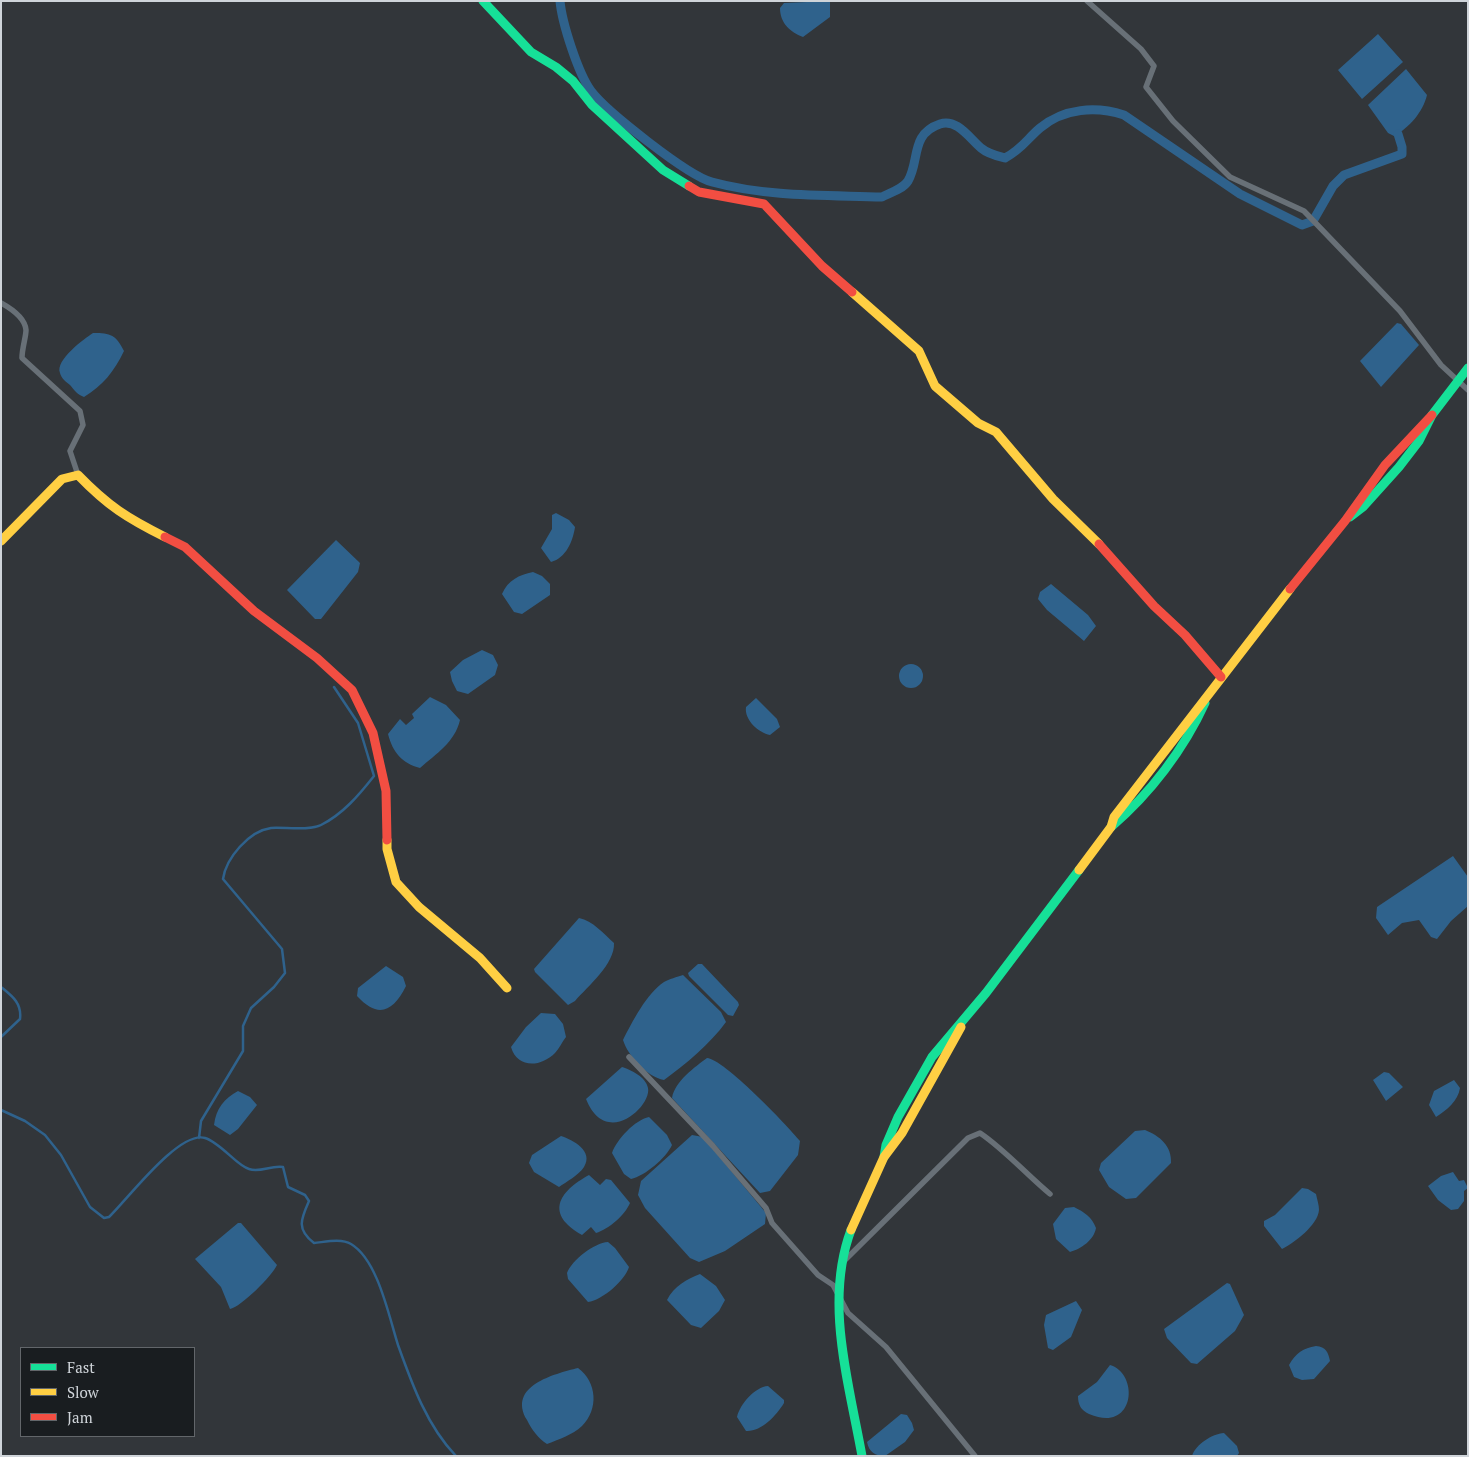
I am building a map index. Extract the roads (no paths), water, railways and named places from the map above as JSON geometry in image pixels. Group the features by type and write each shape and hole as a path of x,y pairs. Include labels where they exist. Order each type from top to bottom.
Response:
{"street":[{"path":"483,1 531,52 556,67 573,81 592,105 663,170 699,192 764,204 822,266 919,351 935,386 978,423 996,432 1053,499 1113,558 1154,606 1185,635 1221,677"},
{"path":"1087,1 1141,49 1154,66 1146,87 1173,121 1213,162 1230,177 1304,211 1400,311 1441,365 1468,390"},
{"path":"1,303 11,309 24,324 26,331 22,345 22,358 80,412 83,425 70,451 78,474 98,496 125,517 185,547 254,611 317,658 352,690 373,734 386,791 387,849 396,882 420,907 480,958 507,988"},
{"path":"862,1456 842,1344 839,1298 840,1264 850,1232 884,1157 889,1138 912,1091 937,1050 1021,948 1111,827 1123,819 1133,808 1188,735 1209,693 1345,521 1360,496 1414,432 1432,416 1468,368"},
{"path":"1,542 62,479 78,474"},
{"path":"629,1057 713,1146 766,1208 772,1223 818,1274 833,1285 848,1313 886,1347 974,1456"},
{"path":"840,1264 892,1215 968,1138 980,1133 994,1142 1050,1194"}],"water":[{"path":"830,1 830,17 803,37 790,30 780,13 780,8 784,3"},
{"path":"1378,34 1403,62 1362,99 1338,70"},
{"path":"1406,69 1427,95 1415,119 1394,136 1388,133 1368,105"},
{"path":"1397,323 1401,324 1419,345 1381,387 1360,361"},
{"path":"93,333 109,334 118,341 124,351 107,377 97,388 84,397 76,392 63,378 60,368 71,350"},
{"path":"556,513 569,520 575,527 573,538 565,553 551,562 541,548 552,529 552,515"},
{"path":"336,540 360,563 358,572 321,619 315,619 287,590"},
{"path":"533,572 542,576 550,584 550,595 522,614 514,612 502,594 504,589 514,579"},
{"path":"1051,584 1088,615 1096,626 1084,641 1047,610 1038,599 1040,592"},
{"path":"482,650 493,655 498,665 495,675 468,694 457,691 450,672 463,660"},
{"path":"911,664 919,668 923,676 919,684 911,688 903,684 899,676 903,668"},
{"path":"430,697 446,705 460,720 458,728 449,741 420,768 408,763 399,756 388,734 400,719 406,725 414,718 412,714"},
{"path":"756,698 777,719 780,727 770,735 757,729 747,717 746,707"},
{"path":"1453,856 1468,877 1468,906 1451,921 1437,939 1431,937 1419,920 1402,923 1388,935 1376,918 1377,907"},
{"path":"579,918 602,931 614,943 613,951 606,967 575,1001 568,1005 534,969"},
{"path":"698,964 702,964 738,1002 739,1005 733,1016 728,1015 689,976 688,973"},
{"path":"386,966 403,977 406,986 396,1002 390,1007 378,1010 372,1008 357,996 358,988"},
{"path":"683,975 721,1012 726,1022 697,1053 664,1080 651,1075 639,1065 629,1053 623,1040 652,993 664,982"},
{"path":"541,1013 555,1014 563,1024 566,1037 549,1058 530,1064 518,1059 511,1047 526,1027"},
{"path":"707,1058 727,1069 740,1080 800,1141 798,1155 770,1191 760,1193 672,1098 681,1080"},
{"path":"622,1067 634,1072 644,1080 648,1088 647,1096 635,1113 626,1119 615,1122 605,1121 595,1114 586,1099"},
{"path":"1384,1072 1389,1073 1403,1087 1386,1101 1373,1080"},
{"path":"1454,1080 1460,1088 1459,1093 1448,1108 1436,1117 1429,1105 1434,1091"},
{"path":"238,1091 250,1097 257,1105 238,1129 230,1135 214,1125 215,1119 222,1105"},
{"path":"649,1117 667,1135 672,1145 654,1166 631,1179 624,1174 612,1153 627,1131 638,1122"},
{"path":"1145,1130 1156,1135 1164,1142 1171,1157 1171,1163 1136,1198 1126,1199 1109,1187 1099,1170 1101,1163 1135,1131"},
{"path":"692,1135 703,1137 766,1213 765,1224 725,1251 699,1262 690,1258 645,1208 638,1195 641,1181"},
{"path":"561,1136 581,1147 586,1156 586,1161 579,1173 559,1187 534,1172 529,1163 532,1155"},
{"path":"1453,1172 1459,1181 1464,1180 1468,1188 1464,1191 1464,1201 1458,1209 1451,1210 1438,1200 1428,1186 1441,1176"},
{"path":"589,1175 600,1185 606,1179 611,1180 630,1203 628,1208 611,1225 596,1233 591,1227 582,1235 570,1227 563,1219 560,1204 563,1196 570,1189"},
{"path":"1302,1188 1316,1194 1319,1208 1318,1216 1305,1233 1282,1249 1264,1226 1264,1221 1275,1215"},
{"path":"1074,1207 1087,1215 1096,1228 1093,1236 1086,1243 1070,1252 1056,1239 1053,1224 1065,1208"},
{"path":"238,1223 241,1223 277,1265 256,1290 241,1303 230,1309 221,1287 195,1259"},
{"path":"608,1242 615,1248 629,1267 623,1278 613,1289 600,1298 588,1302 568,1279 567,1273 584,1253 596,1245"},
{"path":"700,1274 716,1286 725,1300 719,1311 701,1328 691,1325 667,1300 681,1284"},
{"path":"1227,1283 1230,1284 1244,1315 1235,1331 1197,1364 1191,1363 1167,1338 1164,1329"},
{"path":"1076,1301 1082,1310 1071,1337 1053,1350 1048,1348 1044,1325 1046,1315"},
{"path":"1316,1346 1326,1350 1330,1361 1314,1379 1302,1380 1294,1377 1289,1365 1297,1354 1307,1348"},
{"path":"1110,1365 1120,1371 1126,1379 1129,1390 1128,1400 1124,1410 1116,1416 1104,1418 1084,1411 1080,1407 1078,1396 1097,1382"},
{"path":"578,1368 589,1381 592,1388 594,1396 591,1412 578,1429 547,1444 536,1434 527,1420 522,1408 523,1398 528,1390 546,1378"},
{"path":"768,1386 784,1400 784,1403 777,1413 763,1426 752,1431 746,1431 737,1417 739,1412 753,1393 758,1389"},
{"path":"901,1414 907,1415 914,1430 905,1442 885,1456 873,1453 867,1442"},
{"path":"1224,1433 1237,1446 1239,1453 1237,1456 1192,1456 1197,1447 1205,1440 1214,1435"}],"waterway":[{"path":"560,1 571,48 591,91 613,113 667,156 701,177 733,187 775,193 882,197 906,184 912,173 920,141 931,128 940,124 946,123 958,127 984,150 1005,158 1011,155 1040,128 1059,116 1080,111 1102,110 1124,115 1240,194 1302,225 1313,221 1333,186 1344,175 1402,154 1398,134"},
{"path":"199,1138 201,1121 243,1051 243,1026 251,1008 274,987 285,973 282,949 223,879 225,871 234,854 255,834 271,828 310,828 321,825 350,804 374,776 358,723 334,687"},
{"path":"1,987 18,1004 20,1013 20,1019 1,1037"},
{"path":"1,1110 25,1121 45,1135 61,1155 90,1207 104,1218 109,1217 168,1155 194,1138 205,1138 211,1141 239,1164 249,1169 283,1167 288,1187 305,1195 309,1201 302,1219 302,1228 308,1238 314,1243 347,1242 360,1252 368,1263 381,1290 398,1345 421,1404 437,1431 456,1456"}]}
